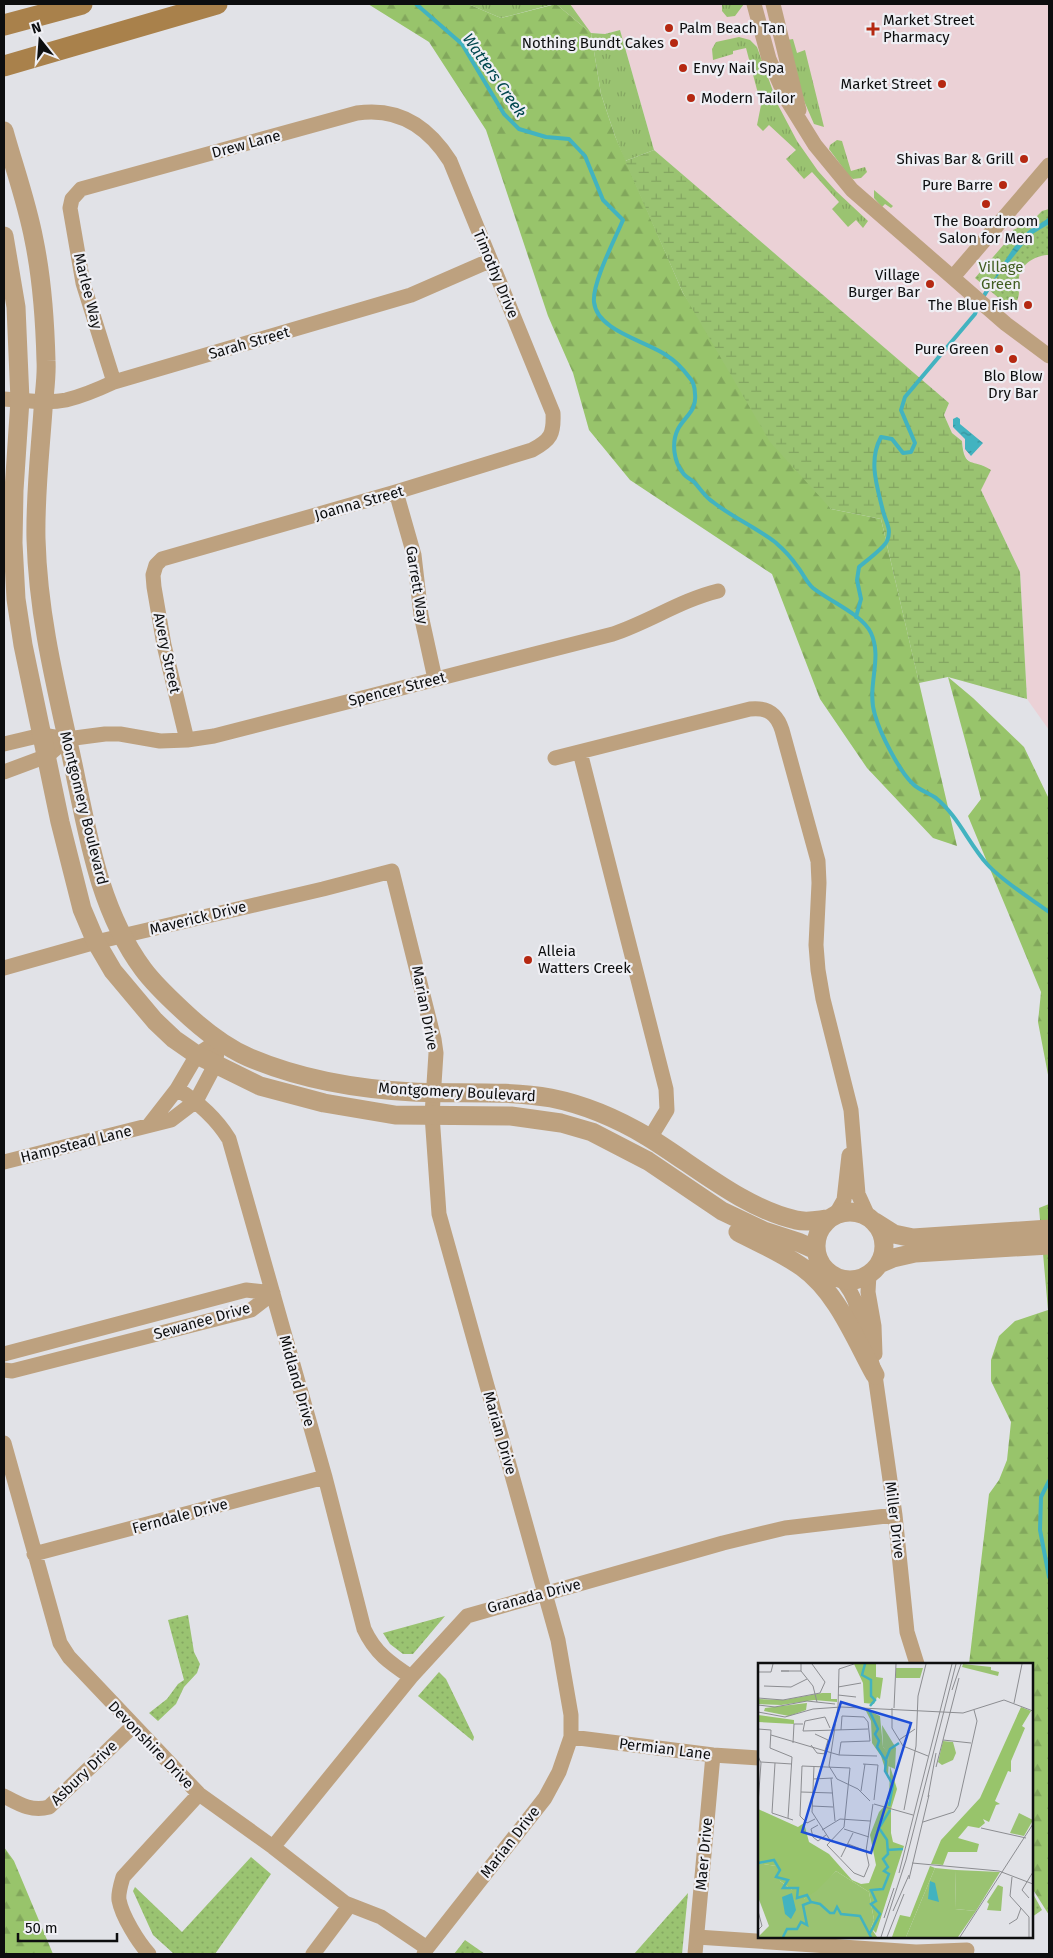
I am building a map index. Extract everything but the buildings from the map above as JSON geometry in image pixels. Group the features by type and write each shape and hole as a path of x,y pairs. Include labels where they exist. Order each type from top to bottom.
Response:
{"main road":[{"path":"4,25 82,4"},
{"path":"4,66 217,4"}],"street":[{"path":"754,4 768,59 787,100 815,145 852,190 992,312 1049,356"},
{"path":"773,4 803,126"},
{"name":"Drew Lane","path":"72,198 80,189 356,113 372,111 397,115 422,128"},
{"name":"Timothy Drive","path":"422,128 439,143 450,161 489,261 548,399 553,413 554,427"},
{"name":"Montgomery Boulevard","path":"4,131 34,240 47,366 36,486 39,594 46,642 83,817 100,879 110,912 122,936 143,969 157,986 196,1024 241,1054 268,1065 327,1082 408,1092 534,1095 570,1102 602,1112 650,1138 745,1199 795,1220 805,1222 832,1217"},
{"path":"953,277 1049,165"},
{"name":"Marlee Way","path":"72,198 70,208 83,283 114,382"},
{"name":"Montgomery Boulevard","path":"4,236 16,307 12,400 13,543 15,580 23,646 60,822 82,909 96,942 113,971 155,1021 174,1039 196,1055 260,1086 317,1102 394,1115 512,1116 561,1123 592,1132 648,1161 722,1211 764,1231 816,1250"},
{"name":"Sarah Street","path":"12,400 44,402 65,400 85,395 114,382 412,295 489,261"},
{"name":"Joanna Street","path":"156,565 170,555 396,492 532,450 543,444 551,436 554,427"},
{"name":"Garrett Way","path":"396,492 414,555 421,615 435,679"},
{"name":"Avery Street","path":"156,565 154,587 164,645 187,740"},
{"name":"Spencer Street","path":"42,735 67,739 120,734 160,741 214,736 613,634 636,627 686,601 718,591"},
{"path":"556,758 750,709 762,708 776,717 782,730 817,856 819,882 816,951 818,970 853,1121 858,1194 871,1219 884,1238 884,1247 874,1269"},
{"path":"4,744 42,735"},
{"path":"4,772 47,756 67,739"},
{"path":"580,752 666,1089 667,1110 650,1138"},
{"name":"Maverick Drive","path":"4,968 96,942 322,890 392,871"},
{"name":"Marian Drive","path":"392,871 432,1024 436,1053 432,1115 439,1214 558,1640 571,1715 571,1737 559,1772 545,1798 426,1951"},
{"name":"Hampstead Lane","path":"149,1125 177,1089 196,1055 219,1040"},
{"name":"Hampstead Lane","path":"4,1162 171,1120 196,1101 215,1065 219,1040"},
{"name":"Midland Drive","path":"177,1089 196,1101 222,1128 229,1139 325,1477 364,1629 371,1643 386,1660 411,1677"},
{"path":"853,1121 844,1200 817,1236 816,1250 820,1263 830,1273 842,1279 852,1280 893,1258 915,1253 1046,1237"},
{"path":"709,1202 736,1231 802,1267 819,1282 834,1301 875,1375"},
{"path":"832,1217 852,1211 871,1219 894,1234 913,1238 1046,1237"},
{"name":"Miller Drive","path":"874,1269 868,1297 874,1326 875,1375 895,1515 907,1632 917,1663"},
{"name":"Miller Drive","path":"842,1279 855,1301 875,1375"},
{"name":"Sewanee Drive","path":"4,1354 246,1290 273,1293"},
{"name":"Sewanee Drive","path":"4,1370 12,1371 251,1310 273,1293"},
{"name":"Devonshire Drive","path":"4,1443 60,1643 69,1657 199,1794 273,1847 349,1906 380,1917 426,1951"},
{"name":"Ferndale Drive","path":"34,1554 325,1477"},
{"name":"Granada Drive","path":"273,1847 411,1677 467,1616 723,1543 785,1528 895,1515"},
{"name":"Asbury Drive","path":"4,1796 28,1808 39,1810 49,1807 133,1726"},
{"name":"Permian Lane","path":"571,1737 758,1758"},
{"name":"Maer Drive","path":"695,1954 714,1754"},
{"path":"149,1954 130,1925 119,1900 120,1885 124,1877 199,1794"},
{"path":"313,1954 349,1906"},
{"path":"697,1937 916,1952 968,1947"}],"shaded area":[{"path":"556,4 1049,4 1049,730 1027,699 1020,572 981,490 983,465 974,465 965,457 962,441 952,433 944,415 949,403 654,150 620,30 605,34 591,33"}],"green space":[{"path":"368,4 468,4 501,18 556,4 591,33 601,94 615,136 683,293 831,509 881,519 957,846 933,838 867,768 820,699 772,574 630,480 589,430 573,373 548,316 486,130 429,42"},
{"path":"468,4 554,4 501,18"},
{"path":"556,4 570,4 591,33"},
{"path":"722,4 744,4 735,16 727,17 722,11"},
{"path":"620,30 654,150 625,161 601,94 591,33 605,34"},
{"path":"739,37 750,40 757,47 778,105 797,141 818,171 868,221 863,228 856,220 848,227 832,209 839,202 812,172 804,179 786,159 796,150 769,125 763,131 757,125 761,105 746,48 733,51 733,54 713,60 712,49 716,42"},
{"path":"793,39 797,53 805,50 824,127 814,124 801,94 787,40"},
{"path":"837,140 842,141 851,171 865,167 867,172 861,178 853,179 849,176 829,149 830,145"},
{"path":"654,150 949,403 944,415 952,433 962,441 967,460 991,470 981,490 1020,572 1027,699 948,677 919,683 881,519 831,509 770,442 683,293 625,161"},
{"path":"874,190 893,206 891,208 885,204 882,207 874,198"},
{"name":"Village Green","path":"1049,209 1049,255 1040,256 1026,264 1020,272 1017,300 1015,304 1007,305 975,278 1012,235 1013,230 1032,221 1042,211"},
{"path":"948,677 1024,747 1049,799 1049,1080 1038,1022 1041,992 968,816 981,799"},
{"path":"1049,1204 1049,1915 1033,1890 1033,1663 969,1663 989,1494 999,1480 1007,1460 1011,1422 991,1381 991,1360 999,1336 1015,1321 1048,1310 1039,1208"},
{"path":"188,1615 194,1652 200,1664 197,1673 184,1687 176,1704 158,1721 149,1713 167,1699 178,1684 184,1680 168,1620"},
{"path":"445,1616 413,1654 403,1654 390,1644 383,1633"},
{"path":"439,1672 446,1679 474,1737 473,1741 418,1696"},
{"path":"4,1847 14,1861 53,1954 4,1954"},
{"path":"251,1857 271,1874 215,1954 174,1954 153,1935 133,1891 135,1887 182,1932"},
{"path":"688,1893 682,1954 634,1954"},
{"path":"1033,1894 1042,1910 1033,1916"},
{"path":"465,1940 485,1954 454,1954"}],"water":[{"path":"1049,217 1049,224 1031,235 989,287 1006,258 1021,238 1029,230"},
{"path":"957,417 960,419 960,424 983,443 971,456 965,449 965,439 953,427 953,419"}],"waterway":[{"name":"Watters Creek","path":"416,4 462,44 504,114 519,129 546,137 569,139 585,156 603,200 623,220 605,261 594,294 597,312 613,328 669,357 684,371 694,385 694,405 676,434 674,452 680,469 710,500 767,537 787,553 813,588 853,614 867,626 874,643 875,653 872,694 875,715 877,723 896,761 915,786 944,805 993,870 1049,912"},
{"path":"982,299 991,284"},
{"path":"856,617 861,599 857,580 859,567 882,547 887,541 889,533 875,474 874,464 877,446 881,437 892,439 903,453 911,452 915,443 901,410 905,397 975,314 978,306"},
{"name":"Watters Creek","path":"1049,1481 1041,1497 1040,1530 1049,1577"}],"place":[{"name":"Palm Beach Tan","path":"669,28"},
{"name":"Market Street Pharmacy","path":"873,29"},
{"name":"Nothing Bundt Cakes","path":"674,43"},
{"name":"Envy Nail Spa","path":"683,68"},
{"name":"Market Street","path":"942,84"},
{"name":"Modern Tailor","path":"691,98"},
{"name":"Shivas Bar & Grill","path":"1024,159"},
{"name":"Pure Barre","path":"1003,185"},
{"name":"The Boardroom Salon for Men","path":"986,204"},
{"name":"Village Burger Bar","path":"930,284"},
{"name":"The Blue Fish","path":"1028,305"},
{"name":"Pure Green","path":"999,349"},
{"name":"Blo Blow Dry Bar","path":"1013,359"},
{"name":"Alleia Watters Creek","path":"528,960"}]}
